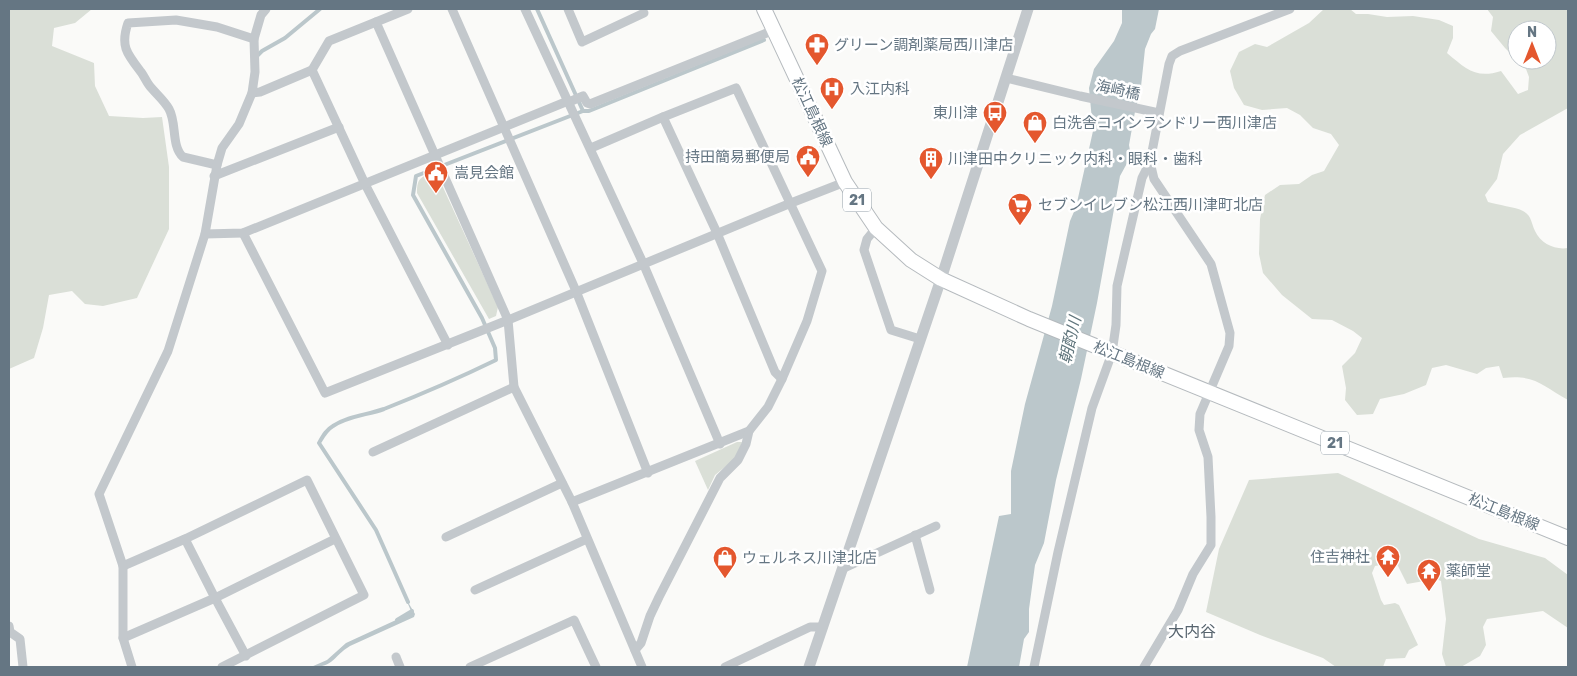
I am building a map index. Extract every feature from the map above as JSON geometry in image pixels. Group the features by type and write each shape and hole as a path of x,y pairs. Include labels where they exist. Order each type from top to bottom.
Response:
{"main road":[{"name":"松江島根線","path":"764,9 845,182 876,228 911,260 941,279 1028,319 1568,538"}],"street":[{"path":"132,667 123,638 123,566 99,494 168,351 205,234 214,176 222,148 239,124 252,93 255,72 254,39 261,15 266,9"},
{"path":"252,93 260,92 312,70 329,41 408,9"},
{"path":"452,9 576,292 648,473"},
{"path":"525,9 573,102 577,118 643,263 720,444"},
{"path":"568,9 582,42 643,11 654,9"},
{"path":"809,667 941,279 1028,9"},
{"path":"1144,667 1178,610 1193,574 1211,545 1212,517 1208,457 1199,430 1200,414 1229,346 1230,333 1211,264 1154,179 1150,162 1154,112 1172,56 1180,51 1290,9"},
{"path":"217,165 183,157 180,154 169,108 148,84 125,50 125,31 128,23 176,20 217,27 254,39"},
{"path":"376,22 508,320 514,387 572,502 642,667"},
{"path":"205,234 243,233 366,184 438,163 508,135 583,96 586,103 590,104 774,30"},
{"path":"312,70 366,184 448,345"},
{"name":"海崎橋","path":"1006,78 1154,112"},
{"path":"591,148 736,88 822,271 807,321 782,379 768,407 750,431 738,460 720,478 656,603 641,643 635,650"},
{"path":"664,118 717,233 775,372 782,379"},
{"path":"214,176 339,127"},
{"path":"1034,667 1058,552 1092,408 1106,351 1116,325 1117,286 1142,178 1150,162"},
{"path":"243,233 326,393 845,182"},
{"path":"876,228 866,239 864,250 892,330 920,339"},
{"path":"373,452 514,387"},
{"path":"572,502 750,431"},
{"path":"123,566 185,539 307,480 364,596 222,667"},
{"path":"446,537 562,483"},
{"path":"842,569 936,526"},
{"path":"915,535 930,590"},
{"path":"185,539 246,656"},
{"path":"123,638 216,598 335,539"},
{"path":"475,590 587,539"},
{"path":"470,667 574,620 596,667"},
{"path":"725,667 810,627 823,628"},
{"path":"9,630 20,639 23,667"},
{"path":"396,657 400,667"}],"shaded area":[{"path":"9,9 92,9 75,23 54,28 52,46 94,63 95,86 109,116 162,117 169,167 169,229 137,298 103,306 85,304 72,291 49,295 43,328 34,358 9,369"},
{"path":"1324,9 1350,9 1356,14 1387,17 1413,16 1439,20 1453,26 1453,38 1447,53 1466,68 1478,73 1485,74 1501,71 1518,94 1528,90 1529,77 1526,70 1557,70 1557,20 1507,20 1507,50 1491,31 1493,17 1487,9 1568,9 1568,108 1520,135 1503,154 1497,179 1485,195 1488,202 1516,208 1526,213 1530,217 1538,236 1545,243 1553,247 1568,248 1568,400 1538,382 1523,378 1503,378 1499,366 1486,368 1477,374 1446,365 1432,368 1426,385 1404,394 1380,399 1373,414 1357,415 1345,400 1346,388 1342,366 1355,353 1362,338 1332,320 1312,319 1282,295 1263,273 1259,254 1260,219 1265,195 1280,185 1299,184 1312,175 1324,171 1339,145 1331,134 1313,128 1300,115 1287,108 1262,110 1244,105 1234,88 1230,71 1239,52 1255,44 1267,47 1309,23"},
{"path":"436,172 498,307 496,316 489,319 417,193 421,178"},
{"path":"737,442 742,442 737,457 715,475 708,490 695,461"},
{"path":"1338,473 1479,539 1545,558 1568,575 1568,628 1543,611 1487,619 1483,627 1486,645 1480,656 1461,667 1446,667 1442,654 1446,619 1441,581 1436,579 1407,584 1398,566 1392,563 1375,566 1372,573 1384,605 1395,603 1399,605 1418,645 1409,650 1405,658 1386,659 1383,667 1336,667 1323,658 1260,635 1206,612 1219,549 1249,480"}],"water":[{"name":"朝酌川","path":"1122,9 1159,9 1155,29 1145,49 1140,96 1136,106 1129,145 1131,156 1120,176 1081,379 1056,480 1044,543 1035,565 1029,609 1029,632 1024,639 1019,667 967,667 999,516 1011,514 1011,471 1025,404 1052,306 1070,221 1076,207 1093,131 1089,88 1094,69 1114,41 1122,23"},
{"path":"405,597 415,614 414,617 350,646 325,665 311,667 327,660 346,643 409,614 411,611"}],"waterway":[{"path":"256,57 262,51 285,38 320,9"},
{"path":"408,602 376,530 319,443 328,429 339,423 384,409 496,360 495,348 482,318 413,195 416,176 583,111 537,9"},
{"path":"583,111 589,111 764,40"},
{"path":"397,620 412,611"}],"place":[{"name":"グリーン調剤薬局西川津店","path":"817,66"},
{"name":"入江内科","path":"832,110"},
{"name":"東川津","path":"995,134"},
{"name":"白洗舎コインランドリー西川津店","path":"1035,144"},
{"name":"持田簡易郵便局","path":"808,178"},
{"name":"川津田中クリニック内科・眼科・歯科","path":"931,180"},
{"name":"嵩見会館","path":"436,194"},
{"name":"セブンイレブン松江西川津町北店","path":"1020,226"},
{"name":"住吉神社","path":"1388,578"},
{"name":"ウェルネス川津北店","path":"725,579"},
{"name":"薬師堂","path":"1429,592"}],"district":[{"name":"大内谷","path":"1192,631"}]}
